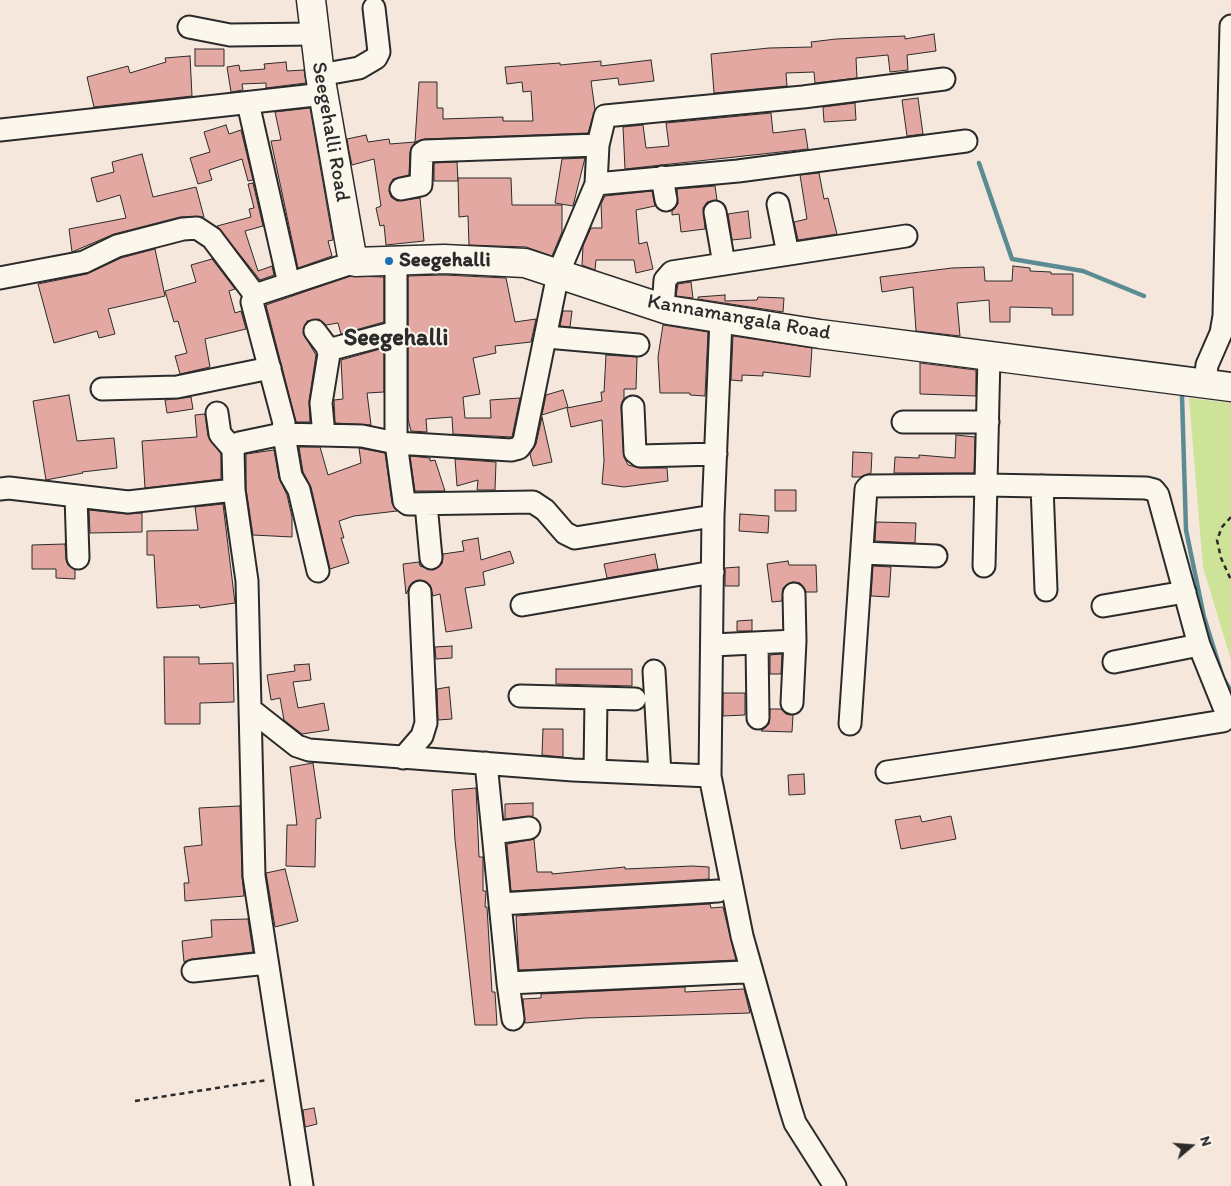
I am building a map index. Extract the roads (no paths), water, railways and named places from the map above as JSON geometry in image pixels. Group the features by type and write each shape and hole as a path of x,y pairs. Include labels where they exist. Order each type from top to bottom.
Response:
{"main road":[{"name":"Seegehalli Road","path":"310,0 322,85 350,251 356,262"},
{"name":"Kannamangala Road","path":"356,262 444,259 525,263 663,308 722,319 820,334 1218,385"}],"street":[{"path":"8,130 248,103 322,85 376,58 379,52 374,8"},
{"path":"1218,385 1207,364 1221,333 1224,316 1231,26"},
{"path":"189,27 230,35 314,34"},
{"path":"233,449 239,443 283,434 362,436 396,443 511,450 519,448 524,441 547,337 558,274 596,184 598,145 605,116 803,97 944,79"},
{"path":"248,103 290,284"},
{"path":"596,184 738,171 966,141"},
{"path":"401,189 421,185 422,153 424,151 598,145"},
{"path":"662,177 666,200"},
{"path":"778,204 788,254"},
{"path":"714,212 724,264"},
{"path":"0,278 84,262 117,246 183,229 197,228 212,238 255,295 252,302 284,423 283,434 291,476 299,490 318,571"},
{"path":"663,308 665,280 672,272 906,236"},
{"path":"396,261 396,443 402,498 408,504 533,502 545,510 565,533 574,538 713,516"},
{"name":"Kannamangala Road","path":"255,295 356,262"},
{"path":"722,319 713,516 710,776 742,936 790,1107 795,1123 835,1186"},
{"path":"315,331 328,350 328,362 321,403 324,435"},
{"path":"328,350 396,332"},
{"path":"547,337 638,345"},
{"path":"984,566 989,356"},
{"path":"102,389 177,387 270,368"},
{"path":"633,407 636,452 640,456 716,454"},
{"path":"217,413 220,434 233,449 234,490 247,581 254,876 302,1186"},
{"path":"904,422 988,422"},
{"path":"850,724 866,489 869,486 986,484 1154,490 1158,495 1199,645 1226,712 1223,721 887,772"},
{"path":"1042,486 1046,590"},
{"path":"0,489 9,488 128,502 234,490"},
{"path":"76,496 78,558"},
{"path":"426,504 431,558"},
{"path":"862,553 936,556"},
{"path":"522,605 713,572"},
{"path":"403,758 422,736 426,723 420,592"},
{"path":"1103,606 1185,592"},
{"path":"792,703 795,641 794,594"},
{"path":"713,645 795,641"},
{"path":"757,643 758,718"},
{"path":"1114,662 1199,645"},
{"path":"654,671 660,774"},
{"path":"520,696 635,699"},
{"path":"595,771 596,698"},
{"path":"250,709 297,746 309,750 486,764 710,776"},
{"path":"486,764 513,1019"},
{"path":"493,833 529,828"},
{"path":"500,904 718,891"},
{"path":"193,971 267,963"},
{"path":"508,983 744,972"}],"waterway":[{"path":"979,163 1012,259 1083,271 1144,296"},
{"path":"1182,396 1186,530 1204,617 1223,678 1231,691"}],"place":[{"name":"Seegehalli","path":"389,261"}],"district":[{"name":"Seegehalli","path":"396,339"}]}
